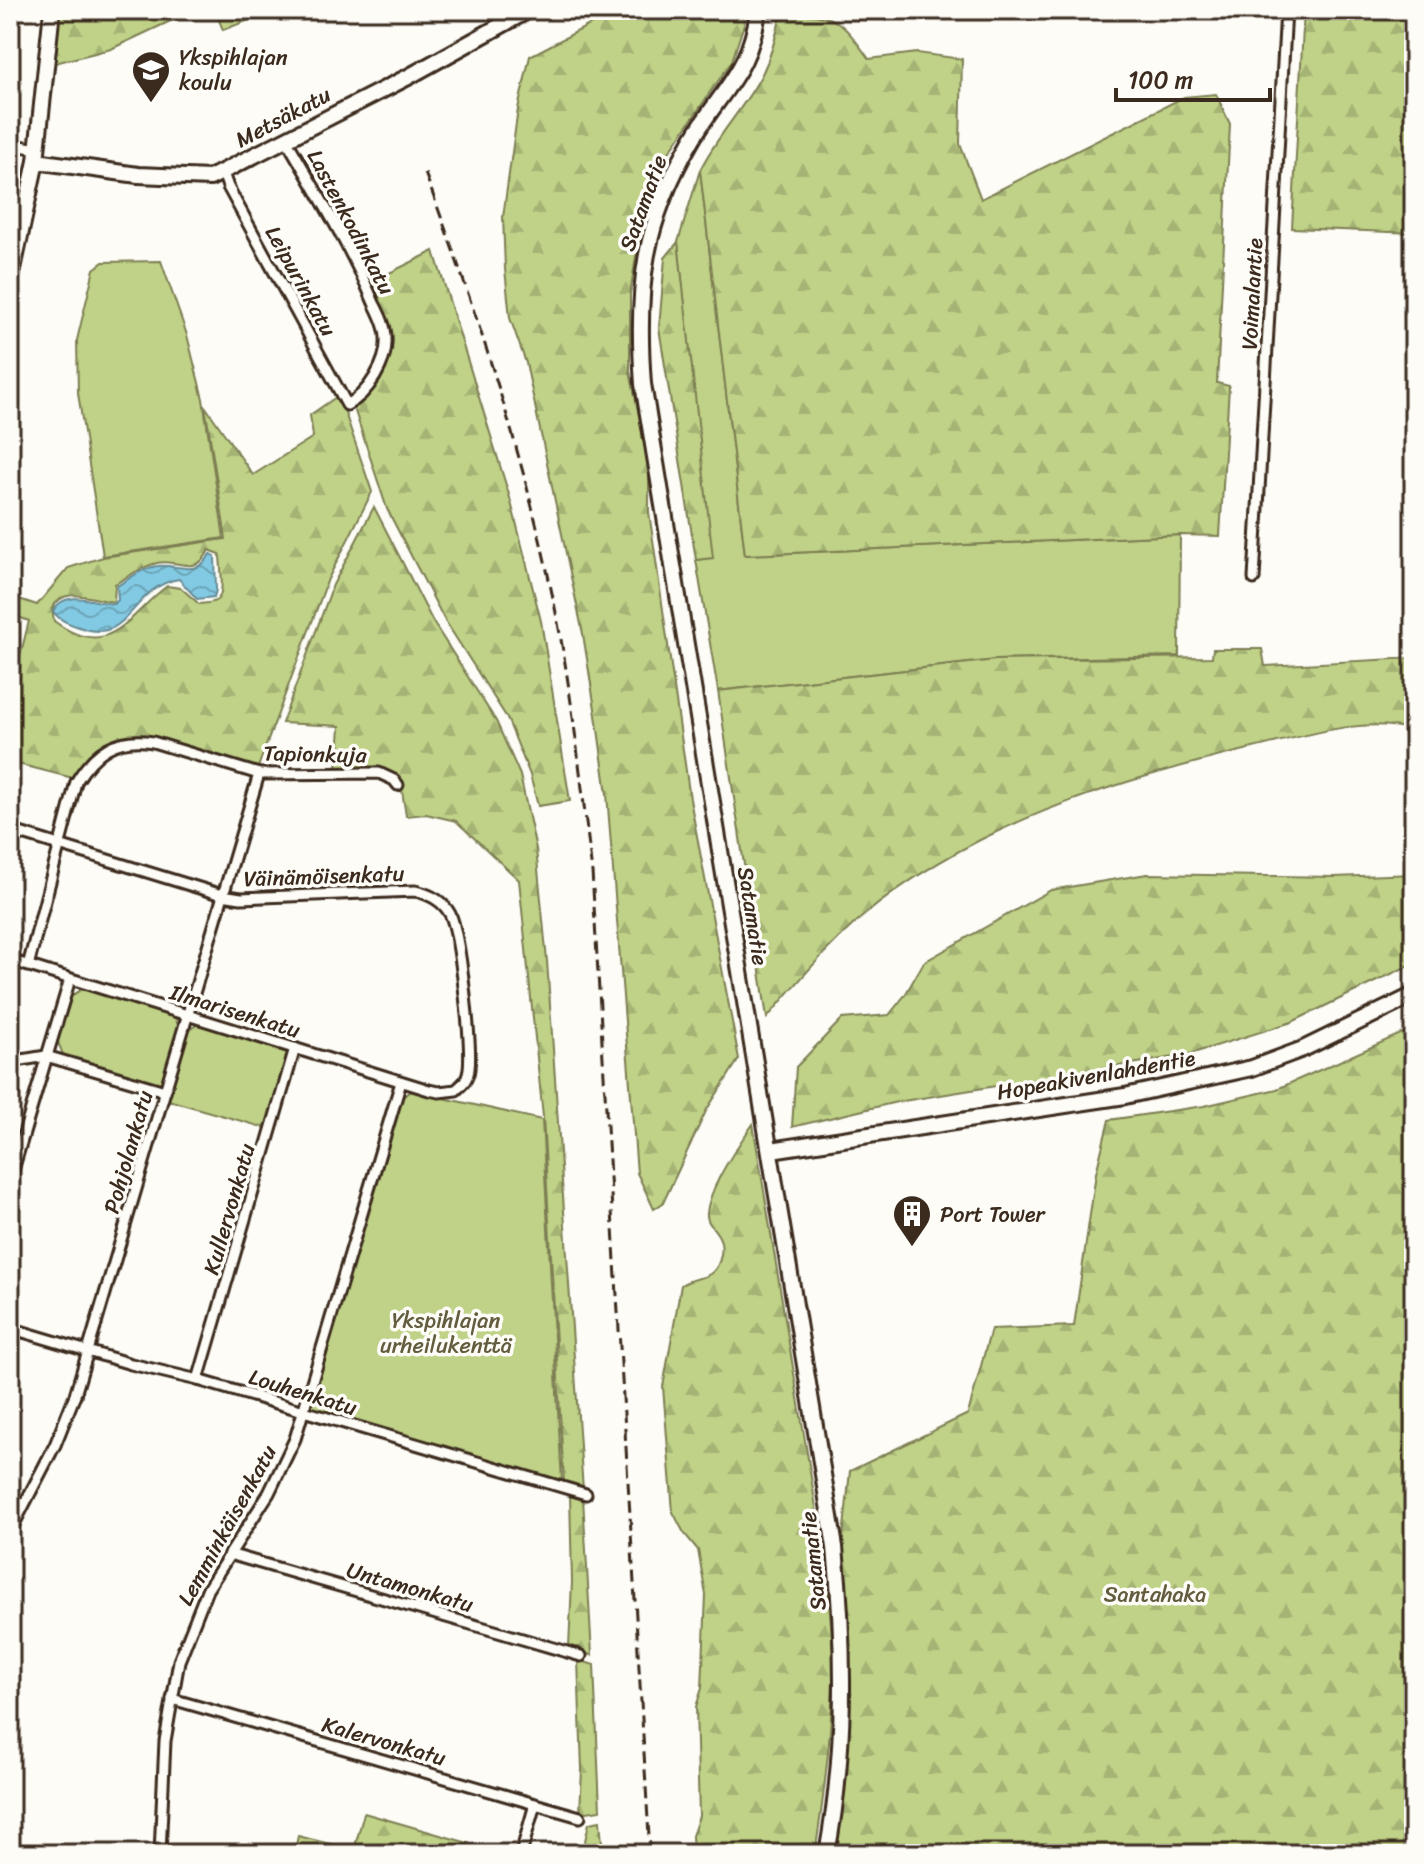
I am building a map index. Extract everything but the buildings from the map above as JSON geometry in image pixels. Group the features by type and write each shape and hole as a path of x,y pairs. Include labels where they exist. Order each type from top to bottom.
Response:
{"main road":[{"path":"10,283 37,155 52,10"},
{"name":"Metsäkatu","path":"37,155 138,175 196,179 223,173 529,10"},
{"name":"Satamatie","path":"758,10 753,37 741,69 701,124 668,186 645,258 639,314 645,399 826,1481 841,1605 844,1704 835,1808 827,1854"},
{"name":"Hopeakivenlahdentie","path":"771,1150 1125,1096 1252,1068 1303,1049 1414,995"}],"street":[{"name":"Voimalantie","path":"1254,579 1286,10"},
{"name":"Lastenkodinkatu","path":"286,139 366,284 386,339 382,359 370,385 347,405"},
{"name":"Metsäkatu","path":"10,144 37,155"},
{"name":"Leipurinkatu","path":"223,173 347,405"},
{"name":"Tapionkuja","path":"60,844 76,782 84,770 115,744 136,739 259,774 379,773 398,785"},
{"name":"Pohjolankatu","path":"10,1532 64,1425 88,1352 259,774"},
{"name":"Väinämöisenkatu","path":"10,830 222,895 263,897 426,893 449,910 458,938 469,1052 467,1078 456,1090 449,1092"},
{"path":"28,966 60,844"},
{"name":"Ilmarisenkatu","path":"10,960 401,1082 449,1092"},
{"path":"10,1180 70,979"},
{"name":"Kullervonkatu","path":"198,1380 295,1048"},
{"path":"10,1062 46,1056 165,1091"},
{"name":"Lemminkäisenkatu","path":"160,1854 163,1762 179,1661 207,1590 285,1464 305,1412 401,1082"},
{"name":"Louhenkatu","path":"10,1328 586,1494"},
{"name":"Untamonkatu","path":"229,1554 581,1656"},
{"name":"Kalervonkatu","path":"172,1699 580,1817"},
{"path":"521,1854 535,1804"}],"green space":[{"path":"60,10 194,10 111,49 55,63"},
{"path":"215,10 275,10 223,30"},
{"path":"618,10 745,10 744,24 732,61 663,161 640,232 630,294 630,371 649,465 649,512 690,799 739,1059 706,1111 663,1203 654,1209 637,1173 607,794 596,715 583,634 526,363 510,318 503,217 518,109 530,56"},
{"path":"1304,10 1414,10 1414,233 1292,228"},
{"path":"781,13 834,20 842,25 869,59 917,53 962,59 960,144 981,199 1184,97 1216,94 1230,124 1217,383 1229,386 1220,536 1180,535 745,555 700,170 762,74 774,44"},
{"path":"700,170 745,555 1180,535 1179,656 996,660 718,691 696,560 712,558 678,242"},
{"path":"678,242 713,558 696,560 659,328 665,258"},
{"path":"434,251 510,498 541,621 570,801 538,806 530,775 507,718 444,619 387,509 354,408 381,379 390,349 385,317 373,281"},
{"path":"161,261 187,335 203,399 224,538 103,556 78,393 77,340 94,269 103,262"},
{"path":"339,395 372,492 328,579 257,770 167,741 136,736 109,741 97,749 73,778 10,762 10,675 15,676 29,621 10,614 10,596 37,605 68,568 103,557 226,539 205,406 253,475 313,437 310,415","holes":["209,550 220,554 221,590 214,602 199,604 181,588 167,586 129,621 104,636 73,633 54,621 52,609 64,597 80,595 114,602 115,584 146,567 165,562 192,565 204,558"]},
{"path":"374,507 433,622 496,721 520,775 536,849 547,961 583,1490 564,1483 543,1117 519,880 456,821 426,814 406,816 401,784 394,776 337,770 340,726 282,723 333,585"},
{"path":"1213,649 1262,649 1265,666 1414,658 1414,730 1394,726 1354,726 1293,738 1098,791 999,831 905,884 862,917 824,953 767,1018 718,691 996,660 1212,657"},
{"path":"1147,874 1334,877 1414,874 1414,963 1292,1022 1187,1055 897,1102 792,1127 796,1067 842,1019 889,1015 924,962 1051,890"},
{"path":"83,989 175,1017 179,1028 163,1081 156,1085 64,1057 57,1040 71,996"},
{"path":"198,1024 288,1053 266,1128 168,1100 189,1030"},
{"name":"Santahaka","path":"1414,1028 1414,1854 834,1854 845,1767 849,1680 848,1612 842,1547 850,1471 968,1414 991,1329 1074,1326 1096,1173 1109,1120 1204,1106 1277,1089"},
{"name":"Ykspihlajan urheilukenttä","path":"412,1091 542,1120 562,1482 311,1408 402,1097"},
{"path":"753,1124 823,1550 830,1615 832,1703 815,1854 693,1854 692,1836 699,1816 696,1707 702,1688 706,1595 698,1550 673,1512 663,1387 681,1285 710,1274 721,1256 720,1240 707,1216 713,1191"},
{"path":"570,1494 583,1498 592,1655 580,1653 580,1647 569,1647 572,1582"},
{"path":"578,1660 594,1665 600,1810 580,1813 582,1769"},
{"path":"364,1813 468,1843 465,1854 294,1854 298,1836 354,1850"},
{"path":"600,1821 603,1854 582,1854 589,1823"}],"water":[{"path":"210,554 215,556 214,597 197,599 179,579 163,584 150,593 121,623 96,631 68,623 53,611 58,604 73,598 114,604 118,600 117,586 142,571 158,566 194,568 200,566"}],"railway":[{"path":"425,173 479,325 525,479 564,655 574,727 592,872 650,1854"}],"place":[{"name":"Ykspihlajan koulu","path":"151,104"},
{"name":"Port Tower","path":"912,1248"}]}
